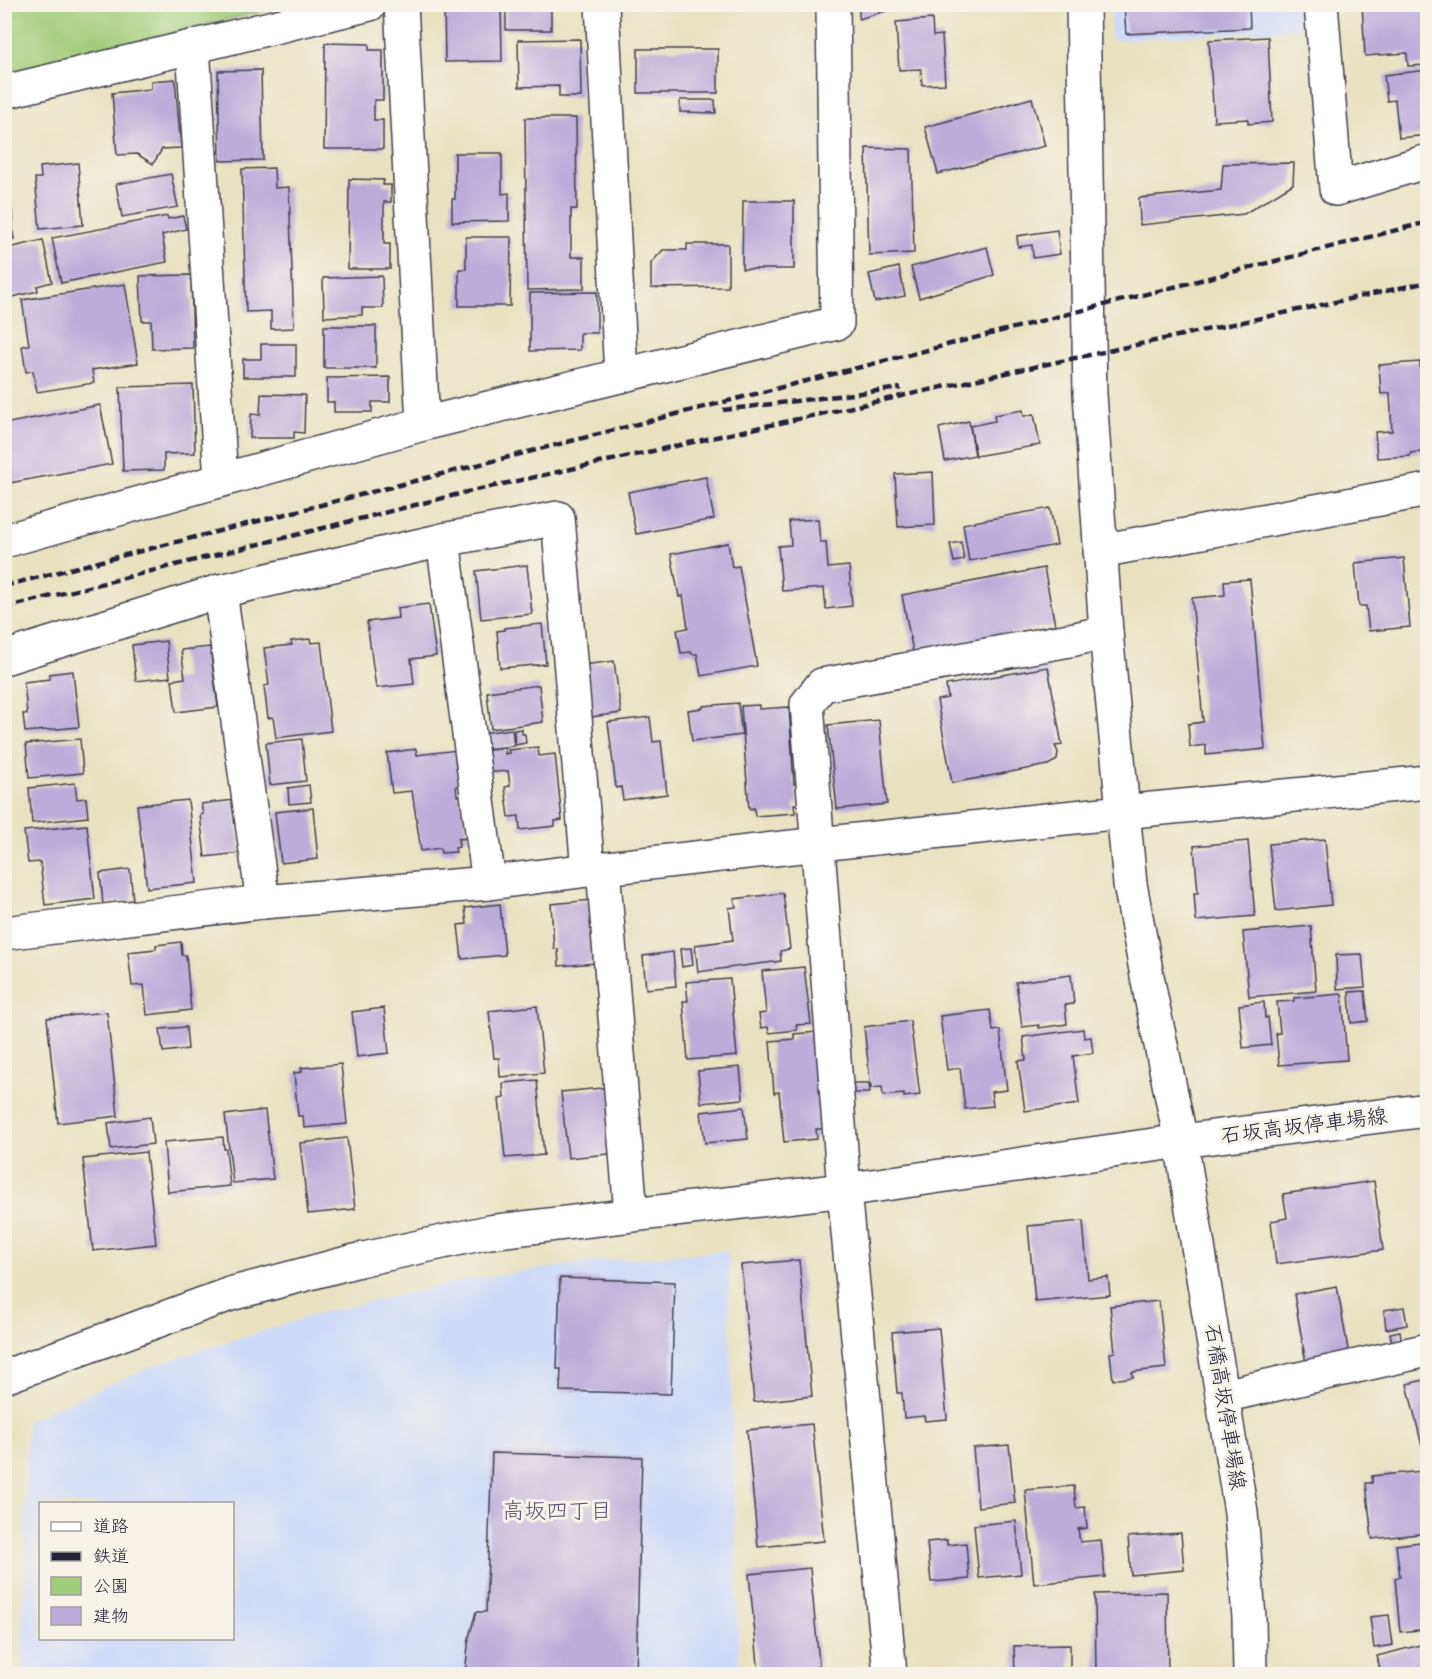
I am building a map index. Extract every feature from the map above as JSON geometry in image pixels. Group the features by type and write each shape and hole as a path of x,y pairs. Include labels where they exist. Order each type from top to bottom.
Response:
{"street":[{"path":"4,92 370,4"},
{"path":"401,4 423,424"},
{"path":"602,4 621,376"},
{"path":"4,541 423,424 837,323 832,4"},
{"name":"石橋高坂停車場線","path":"1083,4 1090,394 1106,632 1122,812 1130,884 1181,1141 1241,1512 1249,1618 1250,1674"},
{"path":"1321,4 1336,189 1428,161"},
{"path":"193,47 221,480"},
{"path":"1100,551 1428,490"},
{"path":"4,658 220,591 443,540 558,518 632,1214"},
{"path":"443,540 489,883"},
{"path":"220,591 263,903"},
{"path":"890,1674 844,1190 807,704 822,685 1106,632"},
{"path":"4,933 263,903 489,883 819,844 1428,782"},
{"name":"石坂高坂停車場線","path":"4,1377 230,1294 359,1260 489,1232 844,1190 1181,1141 1428,1110"},
{"path":"1223,1396 1428,1350"}],"shaded area":[{"path":"1111,5 1298,5 1300,29 1111,40"},
{"path":"728,1251 739,1674 22,1674 27,1420 155,1365 324,1312 471,1279 598,1261"}],"green space":[{"path":"5,4 287,4 287,5 5,74"}],"building":[{"path":"444,4 501,4 502,61 445,62"},
{"path":"506,4 551,4 551,30 506,30"},
{"path":"859,4 906,4 906,5 859,19"},
{"path":"1124,4 1249,4 1250,28 1126,34"},
{"path":"1362,4 1428,4 1428,65 1408,66 1407,53 1365,56"},
{"path":"932,19 933,36 942,35 945,84 922,85 921,69 899,70 896,22"},
{"path":"1268,37 1272,122 1248,124 1248,119 1214,121 1209,40"},
{"path":"580,39 581,97 559,97 559,86 519,87 518,40"},
{"path":"325,43 369,44 369,50 383,50 383,100 374,100 374,120 383,120 383,149 324,149"},
{"path":"638,49 718,49 718,93 638,93"},
{"path":"261,70 263,160 220,161 218,71"},
{"path":"1428,70 1428,135 1399,138 1395,100 1387,101 1384,75"},
{"path":"175,79 181,148 162,149 153,164 137,154 117,155 112,93 151,89 151,81"},
{"path":"1032,98 1045,146 938,174 925,127"},
{"path":"680,100 715,100 716,113 680,112"},
{"path":"525,118 576,118 577,209 571,209 571,257 584,257 584,289 527,290"},
{"path":"866,148 911,149 914,253 869,255"},
{"path":"455,153 502,153 502,194 509,193 509,221 452,222 452,199 455,199"},
{"path":"78,163 83,225 40,229 35,178 41,178 40,167"},
{"path":"1294,163 1293,184 1244,214 1140,225 1139,198 1221,190 1223,164"},
{"path":"274,168 275,188 289,187 294,328 271,329 271,311 246,312 242,169"},
{"path":"171,174 178,207 122,217 116,184"},
{"path":"4,177 9,177 14,239 4,240"},
{"path":"349,179 384,180 383,185 391,185 391,202 384,202 384,244 390,244 390,269 348,269"},
{"path":"743,201 794,201 794,269 742,269"},
{"path":"167,216 168,219 183,216 186,229 162,235 167,262 61,283 52,238"},
{"path":"1057,230 1060,254 1033,258 1032,245 1018,247 1017,236"},
{"path":"466,237 511,237 510,306 459,306 459,269 466,269"},
{"path":"43,240 52,282 37,286 38,291 4,299 4,249"},
{"path":"687,244 728,244 728,287 651,288 651,263 663,250 687,250"},
{"path":"987,247 994,275 919,298 911,267"},
{"path":"899,267 905,296 875,302 869,274"},
{"path":"191,275 193,348 152,349 151,321 142,321 140,276"},
{"path":"382,276 383,308 362,308 362,315 324,317 323,278"},
{"path":"125,284 138,363 92,370 94,383 37,392 33,371 26,372 22,346 29,345 22,300"},
{"path":"597,292 597,333 580,333 580,350 530,351 530,293"},
{"path":"324,326 376,326 376,368 324,368"},
{"path":"261,344 296,344 296,377 243,377 243,359 261,359"},
{"path":"1420,362 1420,367 1428,366 1428,451 1410,453 1410,456 1377,458 1375,432 1392,431 1390,393 1381,394 1379,365"},
{"path":"390,377 390,402 372,402 372,412 334,412 334,402 327,402 327,378"},
{"path":"193,385 195,453 164,454 164,470 123,471 120,387"},
{"path":"261,394 305,395 304,433 294,432 294,438 250,438 251,414 260,415"},
{"path":"100,405 112,464 4,484 4,424"},
{"path":"1023,410 1024,416 1034,414 1040,445 976,456 970,426 995,421 994,415"},
{"path":"969,421 975,455 945,461 939,428"},
{"path":"933,472 935,525 898,527 895,474"},
{"path":"706,477 714,519 636,534 628,492"},
{"path":"1050,508 1057,545 969,561 963,524"},
{"path":"818,519 820,542 826,542 828,568 849,566 852,606 826,609 824,588 782,591 778,546 791,545 789,521"},
{"path":"961,542 964,560 954,562 950,544"},
{"path":"728,543 732,567 739,566 757,666 701,676 697,654 681,653 677,630 688,628 683,596 679,597 671,554"},
{"path":"1404,558 1410,627 1369,631 1366,606 1359,606 1355,563"},
{"path":"527,565 532,614 481,619 476,571"},
{"path":"1044,568 1055,625 913,652 902,595"},
{"path":"1250,579 1265,749 1206,755 1206,745 1190,747 1188,724 1203,722 1192,598 1225,595 1224,581"},
{"path":"429,604 436,656 411,659 414,684 376,688 367,622 398,618 397,608"},
{"path":"542,624 546,664 500,668 497,631 504,630 504,628"},
{"path":"310,639 311,643 321,642 331,731 276,738 273,717 268,718 264,686 269,685 264,648 292,645 291,641"},
{"path":"166,641 170,677 136,681 132,645"},
{"path":"210,647 218,707 176,712 172,680 185,678 181,650"},
{"path":"614,661 621,713 591,717 583,665"},
{"path":"1048,667 1062,745 1055,746 1058,752 1057,760 1048,765 952,783 937,700 948,698 946,685"},
{"path":"73,671 79,727 25,732 23,714 27,714 24,682 50,679 49,674"},
{"path":"539,685 543,722 491,729 487,692"},
{"path":"738,703 742,735 692,741 688,710 703,708 703,706"},
{"path":"759,705 759,709 789,707 794,784 796,784 798,804 794,804 795,813 755,816 754,808 749,809 741,706"},
{"path":"650,717 653,742 661,741 667,794 623,800 621,787 616,788 608,722"},
{"path":"879,720 887,804 837,809 828,725"},
{"path":"512,729 514,746 484,749 482,733"},
{"path":"522,729 526,743 515,745 514,730"},
{"path":"80,739 83,773 29,778 26,744"},
{"path":"302,739 306,781 270,785 266,743"},
{"path":"538,747 539,756 555,754 562,820 555,821 555,826 520,830 519,816 509,817 505,787 510,786 508,771 485,773 482,751 505,748 505,754 509,753 508,750"},
{"path":"416,749 417,755 457,750 461,785 456,786 457,796 462,795 468,838 458,839 459,847 455,848 456,852 441,853 440,848 421,851 412,791 392,793 387,753"},
{"path":"75,783 77,799 86,798 88,817 32,823 29,788"},
{"path":"309,785 311,802 289,804 288,788"},
{"path":"188,800 197,883 147,888 137,805"},
{"path":"234,800 240,853 205,857 200,815 203,814 201,804"},
{"path":"313,808 318,859 281,863 275,812"},
{"path":"87,825 95,899 45,905 40,862 28,863 24,831"},
{"path":"1325,839 1331,905 1276,911 1269,844"},
{"path":"1248,841 1255,916 1196,921 1194,893 1198,893 1194,846"},
{"path":"130,869 133,900 103,904 100,873"},
{"path":"783,893 790,949 780,951 781,961 698,972 695,945 733,940 729,908 736,907 734,899"},
{"path":"592,900 596,963 559,966 558,949 554,949 551,904"},
{"path":"500,904 505,955 462,959 458,925 467,924 465,908"},
{"path":"1311,926 1316,991 1249,997 1243,932"},
{"path":"181,942 182,955 186,955 191,1010 147,1015 144,985 132,986 128,952 156,949 156,945"},
{"path":"691,948 693,965 682,967 680,949"},
{"path":"673,952 676,986 646,989 643,956"},
{"path":"1362,954 1365,987 1337,989 1336,955"},
{"path":"804,967 811,1024 796,1025 797,1030 769,1033 768,1027 761,1028 759,1014 766,1013 762,971"},
{"path":"1071,975 1074,1004 1065,1005 1067,1024 1039,1028 1039,1025 1022,1027 1016,982"},
{"path":"730,979 737,1056 688,1060 683,1001 688,1001 686,982"},
{"path":"1365,991 1368,1021 1351,1023 1349,992"},
{"path":"1342,994 1347,1060 1279,1065 1276,1033 1280,1033 1277,1002 1294,1001 1294,998"},
{"path":"1264,1002 1271,1045 1243,1048 1239,1005"},
{"path":"537,1006 544,1073 500,1077 499,1058 494,1058 489,1011"},
{"path":"384,1008 389,1053 357,1057 352,1012"},
{"path":"990,1010 993,1031 1000,1030 1007,1090 991,1092 993,1106 965,1109 960,1068 947,1070 940,1016"},
{"path":"107,1012 118,1116 58,1123 47,1018"},
{"path":"910,1021 920,1095 883,1096 882,1087 871,1088 864,1027"},
{"path":"186,1027 188,1049 163,1052 160,1029"},
{"path":"1083,1029 1084,1038 1091,1037 1093,1053 1073,1056 1079,1104 1025,1111 1018,1061 1026,1060 1023,1037"},
{"path":"817,1032 826,1129 816,1129 817,1139 784,1142 779,1092 774,1093 770,1041 794,1039 794,1034"},
{"path":"341,1064 347,1124 304,1128 303,1116 298,1116 294,1073 302,1072 301,1068"},
{"path":"740,1067 743,1099 701,1103 698,1071"},
{"path":"537,1080 544,1155 505,1158 499,1099 504,1098 503,1083"},
{"path":"853,1083 869,1083 870,1093 854,1093"},
{"path":"612,1087 619,1153 568,1158 561,1092"},
{"path":"744,1107 748,1139 705,1143 701,1112"},
{"path":"265,1110 273,1179 233,1183 225,1115"},
{"path":"150,1117 153,1144 111,1149 108,1123"},
{"path":"223,1137 230,1186 168,1192 164,1142"},
{"path":"347,1138 355,1209 308,1214 300,1143"},
{"path":"146,1152 156,1244 93,1251 83,1159"},
{"path":"1374,1181 1383,1250 1276,1264 1271,1221 1287,1218 1283,1194"},
{"path":"1083,1221 1088,1279 1108,1277 1110,1295 1035,1302 1028,1226"},
{"path":"799,1260 812,1396 754,1402 741,1265"},
{"path":"560,1278 675,1282 671,1394 560,1391 561,1369 557,1369"},
{"path":"1337,1286 1350,1361 1307,1369 1294,1294"},
{"path":"1159,1301 1166,1368 1132,1372 1133,1377 1113,1380 1110,1353 1115,1352 1110,1306"},
{"path":"1404,1307 1407,1325 1386,1329 1384,1310"},
{"path":"939,1328 947,1419 925,1421 924,1416 904,1418 902,1393 897,1393 892,1332"},
{"path":"1400,1331 1402,1345 1393,1347 1390,1333"},
{"path":"1428,1379 1428,1454 1424,1454 1407,1384"},
{"path":"812,1424 824,1541 758,1547 747,1430"},
{"path":"1009,1445 1015,1503 978,1507 973,1448"},
{"path":"492,1453 642,1457 636,1674 465,1674 469,1637 476,1612 486,1612"},
{"path":"1422,1471 1425,1501 1428,1501 1428,1533 1372,1539 1366,1483 1372,1483 1372,1476"},
{"path":"1074,1486 1076,1508 1085,1507 1087,1528 1078,1529 1080,1542 1101,1540 1105,1577 1034,1584 1025,1490"},
{"path":"1016,1521 1021,1574 979,1578 974,1525"},
{"path":"1181,1533 1184,1570 1131,1575 1128,1537"},
{"path":"947,1540 947,1545 966,1543 969,1579 931,1582 927,1542"},
{"path":"1428,1541 1428,1629 1400,1632 1395,1578 1400,1577 1396,1545"},
{"path":"810,1568 820,1674 759,1674 749,1574"},
{"path":"1167,1592 1168,1674 1096,1674 1095,1594"},
{"path":"1389,1615 1393,1645 1374,1648 1370,1617"},
{"path":"1428,1643 1428,1674 1381,1674 1377,1656"},
{"path":"1070,1645 1070,1674 1015,1674 1014,1646"}],"railway":[{"path":"4,586 1428,222"},
{"path":"4,608 467,492 1428,282"},
{"path":"723,410 901,388"}],"district":[{"name":"高坂四丁目","path":"557,1511"}]}
